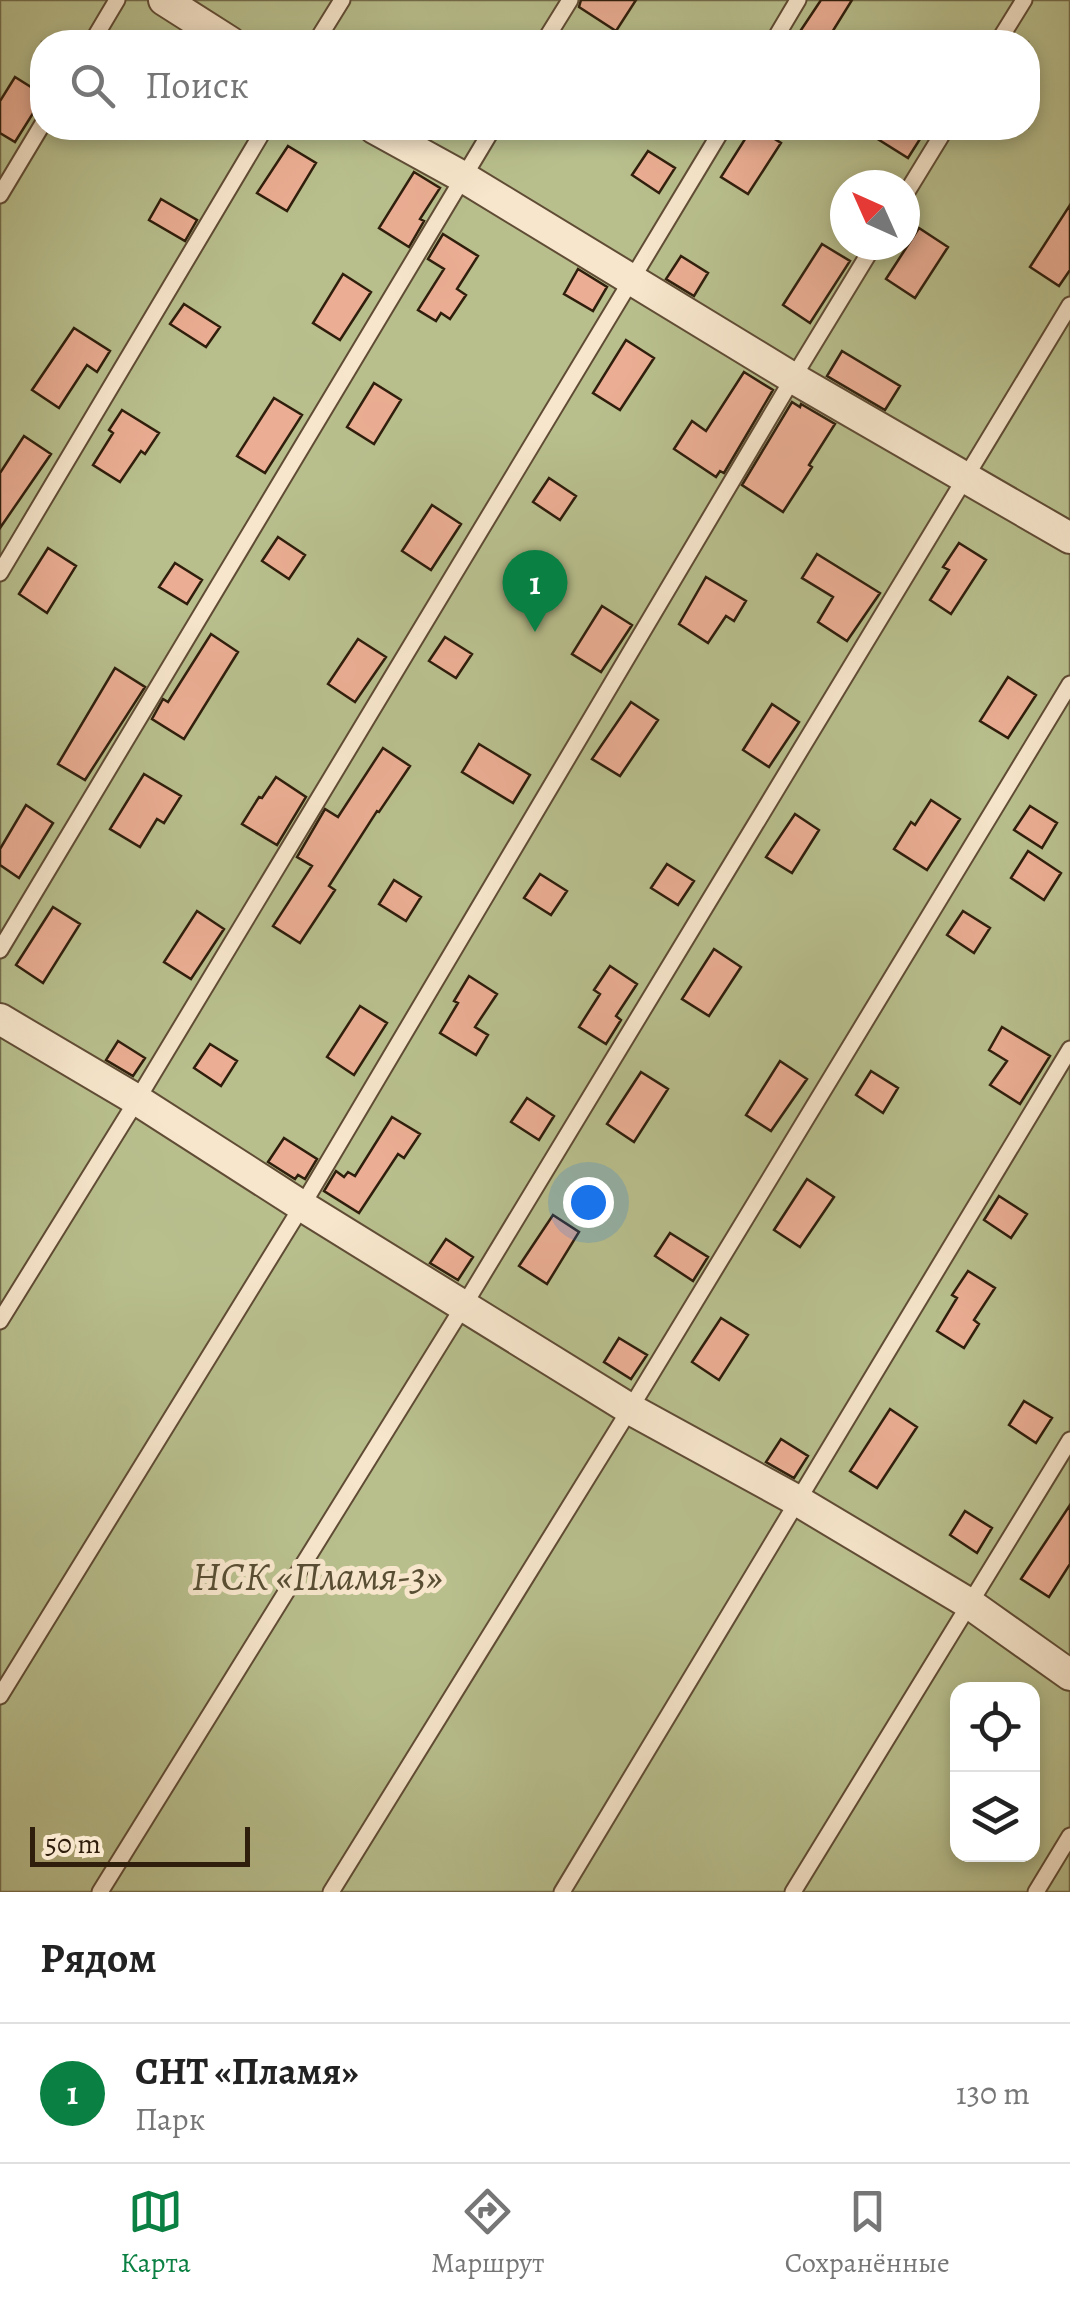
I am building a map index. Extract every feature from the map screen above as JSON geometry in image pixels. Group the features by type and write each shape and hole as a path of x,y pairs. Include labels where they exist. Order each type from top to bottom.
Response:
{"street":[{"path":"164,0 211,30"},
{"path":"396,140 793,378 1070,538"},
{"path":"0,1020 137,1100 630,1409 970,1604 1070,1675"}],"lane":[{"path":"99,30 118,0"},
{"path":"323,30 342,0"},
{"path":"551,30 570,0"},
{"path":"780,30 798,0"},
{"path":"1005,30 1024,0"},
{"path":"0,196 33,140"},
{"path":"0,573 258,140"},
{"path":"0,950 486,140"},
{"path":"0,1321 715,140"},
{"path":"920,170 939,140"},
{"path":"0,1696 302,1206 865,260"},
{"path":"100,1892 463,1307 1070,304"},
{"path":"330,1892 630,1409 1070,684"},
{"path":"562,1892 1070,1050"},
{"path":"793,1892 1070,1440"},
{"path":"1036,1892 1070,1836"}],"green space":[{"name":"НСК «Пламя-3»","path":"0,0 1070,0 1070,1892 0,1892"}],"building":[{"path":"581,0 636,0 617,30 579,7"},
{"path":"821,0 852,0 833,30 801,30"},
{"path":"15,77 30,86 30,118 15,142 0,133 0,101"},
{"path":"744,140 781,143 748,194 721,177"},
{"path":"879,140 919,140 908,158"},
{"path":"288,146 316,163 287,211 257,193"},
{"path":"648,151 675,168 659,193 632,175"},
{"path":"414,172 440,188 420,219 424,221 409,247 379,228"},
{"path":"161,199 197,220 185,241 149,220"},
{"path":"1070,205 1070,270 1059,286 1030,267"},
{"path":"920,229 948,247 915,298 886,279 898,260 920,260"},
{"path":"443,234 478,256 457,289 466,295 450,319 441,313 436,321 418,310 444,269 428,259"},
{"path":"822,244 830,249 830,260 850,261 810,323 783,305"},
{"path":"681,256 708,273 694,296 666,279"},
{"path":"578,269 607,287 593,311 564,294"},
{"path":"343,274 371,292 340,340 313,323"},
{"path":"184,304 220,327 206,347 170,324"},
{"path":"74,328 110,351 97,372 87,365 59,408 32,390"},
{"path":"626,340 654,358 620,410 593,393"},
{"path":"842,351 900,386 885,410 827,376"},
{"path":"744,372 773,390 724,473 720,471 716,477 674,449 692,421 706,431"},
{"path":"374,383 401,400 374,444 347,427"},
{"path":"274,398 302,415 265,473 237,456"},
{"path":"792,402 835,424 783,512 742,485"},
{"path":"122,410 159,433 120,482 93,465"},
{"path":"24,436 51,454 0,528 0,473"},
{"path":"549,478 576,496 560,520 533,502"},
{"path":"432,505 461,524 431,570 402,551"},
{"path":"278,537 305,555 289,579 262,561"},
{"path":"959,543 986,560 951,614 930,600 949,570 943,567"},
{"path":"48,548 76,566 47,613 19,594"},
{"path":"817,554 880,593 847,641 818,622 833,597 802,578"},
{"path":"175,563 202,580 187,604 159,587"},
{"path":"706,577 746,601 734,621 726,616 708,643 679,624"},
{"path":"602,606 632,625 601,672 572,654"},
{"path":"211,634 238,652 184,739 152,719 163,699 168,702"},
{"path":"445,637 472,654 456,678 429,661"},
{"path":"358,639 386,657 355,702 328,684"},
{"path":"115,668 145,687 85,780 58,764"},
{"path":"1008,677 1036,695 1008,738 980,721"},
{"path":"631,702 658,720 620,776 592,759"},
{"path":"772,704 799,722 769,767 743,750"},
{"path":"479,744 530,775 513,803 462,772"},
{"path":"383,748 410,766 329,886 335,890 300,943 273,926 312,866 297,857 325,809 338,817"},
{"path":"144,774 181,796 164,823 157,819 140,847 110,829"},
{"path":"276,777 306,797 277,845 242,824"},
{"path":"931,800 960,819 927,870 894,849"},
{"path":"26,805 53,823 19,878 0,865 0,849"},
{"path":"1030,806 1057,823 1042,848 1014,830"},
{"path":"795,814 819,830 792,873 766,857"},
{"path":"1028,851 1061,873 1044,900 1011,878"},
{"path":"667,864 694,881 678,905 651,888"},
{"path":"540,874 567,891 551,915 524,898"},
{"path":"394,880 421,897 406,921 379,904"},
{"path":"53,907 80,924 43,983 16,965"},
{"path":"197,911 224,929 191,979 164,962"},
{"path":"963,911 990,928 974,953 947,935"},
{"path":"714,949 741,967 709,1016 682,999"},
{"path":"610,966 637,984 616,1016 621,1020 606,1044 579,1027 600,994 594,990"},
{"path":"469,976 497,994 475,1027 488,1035 476,1055 440,1033"},
{"path":"360,1006 387,1023 354,1075 327,1057"},
{"path":"1002,1027 1050,1056 1020,1104 990,1085 1007,1061 989,1050"},
{"path":"118,1041 145,1058 133,1076 106,1060"},
{"path":"210,1044 237,1061 221,1086 194,1068"},
{"path":"780,1061 807,1079 771,1131 746,1115"},
{"path":"871,1071 898,1088 883,1113 856,1095"},
{"path":"641,1072 668,1089 634,1142 607,1124"},
{"path":"527,1098 554,1116 539,1140 511,1122"},
{"path":"392,1117 420,1134 404,1158 398,1154 359,1213 324,1191 336,1171 344,1177 348,1172 355,1176"},
{"path":"284,1138 317,1159 305,1179 298,1175 295,1179 268,1162"},
{"path":"807,1179 834,1197 800,1247 774,1230"},
{"path":"999,1196 1027,1214 1011,1238 984,1220"},
{"path":"553,1215 579,1232 547,1284 519,1266"},
{"path":"670,1233 708,1257 693,1281 655,1256"},
{"path":"446,1239 473,1257 458,1280 430,1263"},
{"path":"968,1271 995,1288 974,1320 979,1324 964,1348 937,1331 957,1298 952,1295"},
{"path":"721,1318 748,1335 719,1380 692,1362"},
{"path":"619,1338 647,1355 631,1379 604,1362"},
{"path":"1024,1401 1052,1418 1036,1443 1009,1425"},
{"path":"890,1409 917,1427 877,1488 850,1471"},
{"path":"781,1439 808,1456 794,1478 766,1462"},
{"path":"1070,1505 1070,1564 1049,1597 1021,1579"},
{"path":"965,1511 992,1528 977,1553 950,1535"}],"place":[{"name":"СНТ «Пламя»","path":"535,632"}]}
